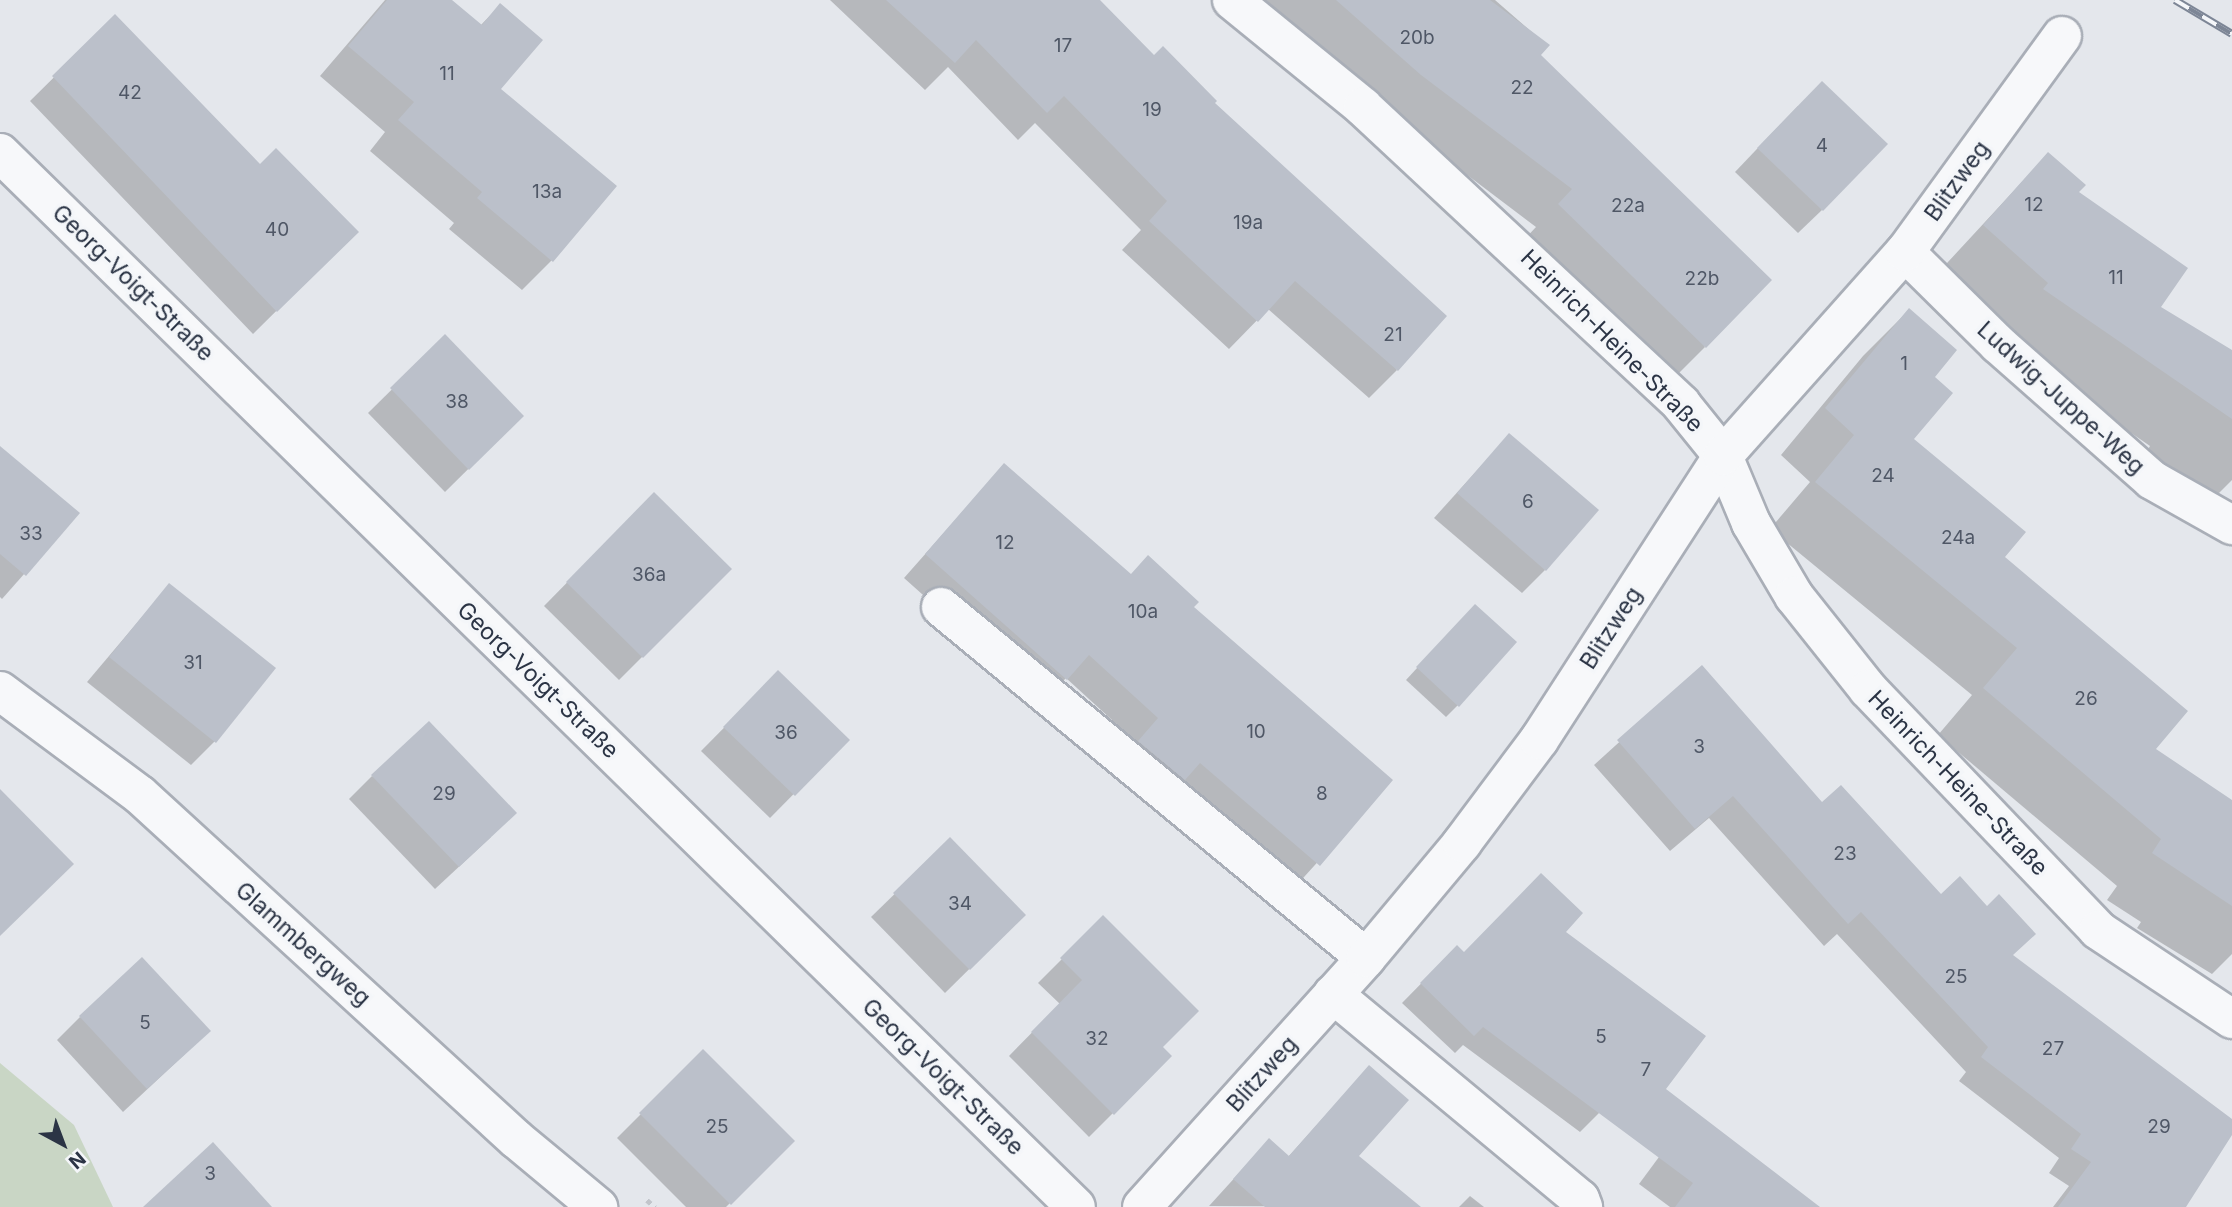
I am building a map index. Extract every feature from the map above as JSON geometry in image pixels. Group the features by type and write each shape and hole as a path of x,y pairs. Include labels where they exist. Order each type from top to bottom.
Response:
{"street":[{"name":"Heinrich-Heine-Straße","path":"1232,0 1363,107 1515,244 1681,404 1723,456 1751,523 1794,596 1868,689 2098,930 2232,1019"},
{"name":"Blitzweg","path":"1142,1207 1366,958 1462,843 1539,740 1723,456 1905,253 2062,36"},
{"name":"Georg-Voigt-Straße","path":"0,153 1076,1207"},
{"name":"Ludwig-Juppe-Weg","path":"1905,253 1998,344 2152,480 2232,525"},
{"path":"941,607 1366,958"},
{"name":"Glammbergweg","path":"0,691 140,795 516,1139 598,1207"},
{"path":"1333,995 1580,1199 1583,1207"}],"green space":[{"path":"0,1063 74,1125 113,1207 0,1207"}],"building":[{"path":"387,0 452,0 482,25 500,3 543,40 501,89 617,186 553,262 477,198 482,192 398,120 414,102 348,46"},
{"path":"886,0 1100,0 1154,55 1163,46 1217,101 1215,103 1447,316 1398,371 1295,281 1258,322 1149,221 1167,201 1064,96 1047,113 976,40 955,63"},
{"path":"1336,0 1490,0 1550,45 1541,55 1772,280 1706,348 1558,204 1572,189 1421,75"},
{"path":"115,14 260,164 276,148 359,232 277,312 52,76"},
{"path":"1822,81 1888,144 1823,211 1757,148"},
{"path":"2048,152 2086,185 2079,192 2188,268 2161,307 2232,350 2232,419 2043,289 2048,283 1983,225"},
{"path":"1909,308 1957,350 1935,377 1953,393 1914,439 2026,532 2005,557 2188,711 2156,749 2232,800 2232,906 2152,853 2161,839 1983,688 2017,648 1815,482 1854,435 1825,408"},
{"path":"445,334 524,416 469,470 390,388"},
{"path":"1509,433 1599,510 1546,571 1457,493"},
{"path":"0,446 80,513 26,576 0,554"},
{"path":"1004,463 1131,574 1148,555 1199,602 1194,607 1393,780 1320,866 1200,763 1185,780 1138,741 1158,718 1089,655 1067,680 925,554"},
{"path":"654,492 732,569 643,658 566,582"},
{"path":"169,583 276,668 216,743 109,657"},
{"path":"1475,604 1517,642 1459,707 1416,667"},
{"path":"1702,665 1822,802 1841,785 1941,894 1960,876 1987,906 1999,894 2036,934 2013,955 2232,1119 2232,1135 2186,1207 2058,1207 2091,1162 2071,1149 2081,1134 1981,1057 1988,1047 1861,912 1848,924 1733,796 1695,829 1617,740"},
{"path":"778,670 850,740 795,796 723,727"},
{"path":"429,721 517,813 459,867 371,775"},
{"path":"0,789 74,864 0,936"},
{"path":"950,837 1026,915 970,970 893,893"},
{"path":"1541,873 1583,913 1566,932 1706,1036 1666,1089 1820,1207 1675,1207 1693,1183 1483,1027 1474,1036 1420,983 1457,945 1464,952"},
{"path":"1103,915 1199,1011 1163,1047 1172,1056 1114,1115 1031,1032 1082,980 1060,958"},
{"path":"142,957 211,1031 147,1089 79,1016"},
{"path":"703,1049 795,1141 731,1205 639,1113"},
{"path":"1369,1065 1409,1100 1359,1156 1421,1207 1265,1207 1233,1179 1269,1138 1289,1156"},
{"path":"213,1142 272,1207 143,1207"}],"railway":[{"path":"2175,0 2232,34"}]}
